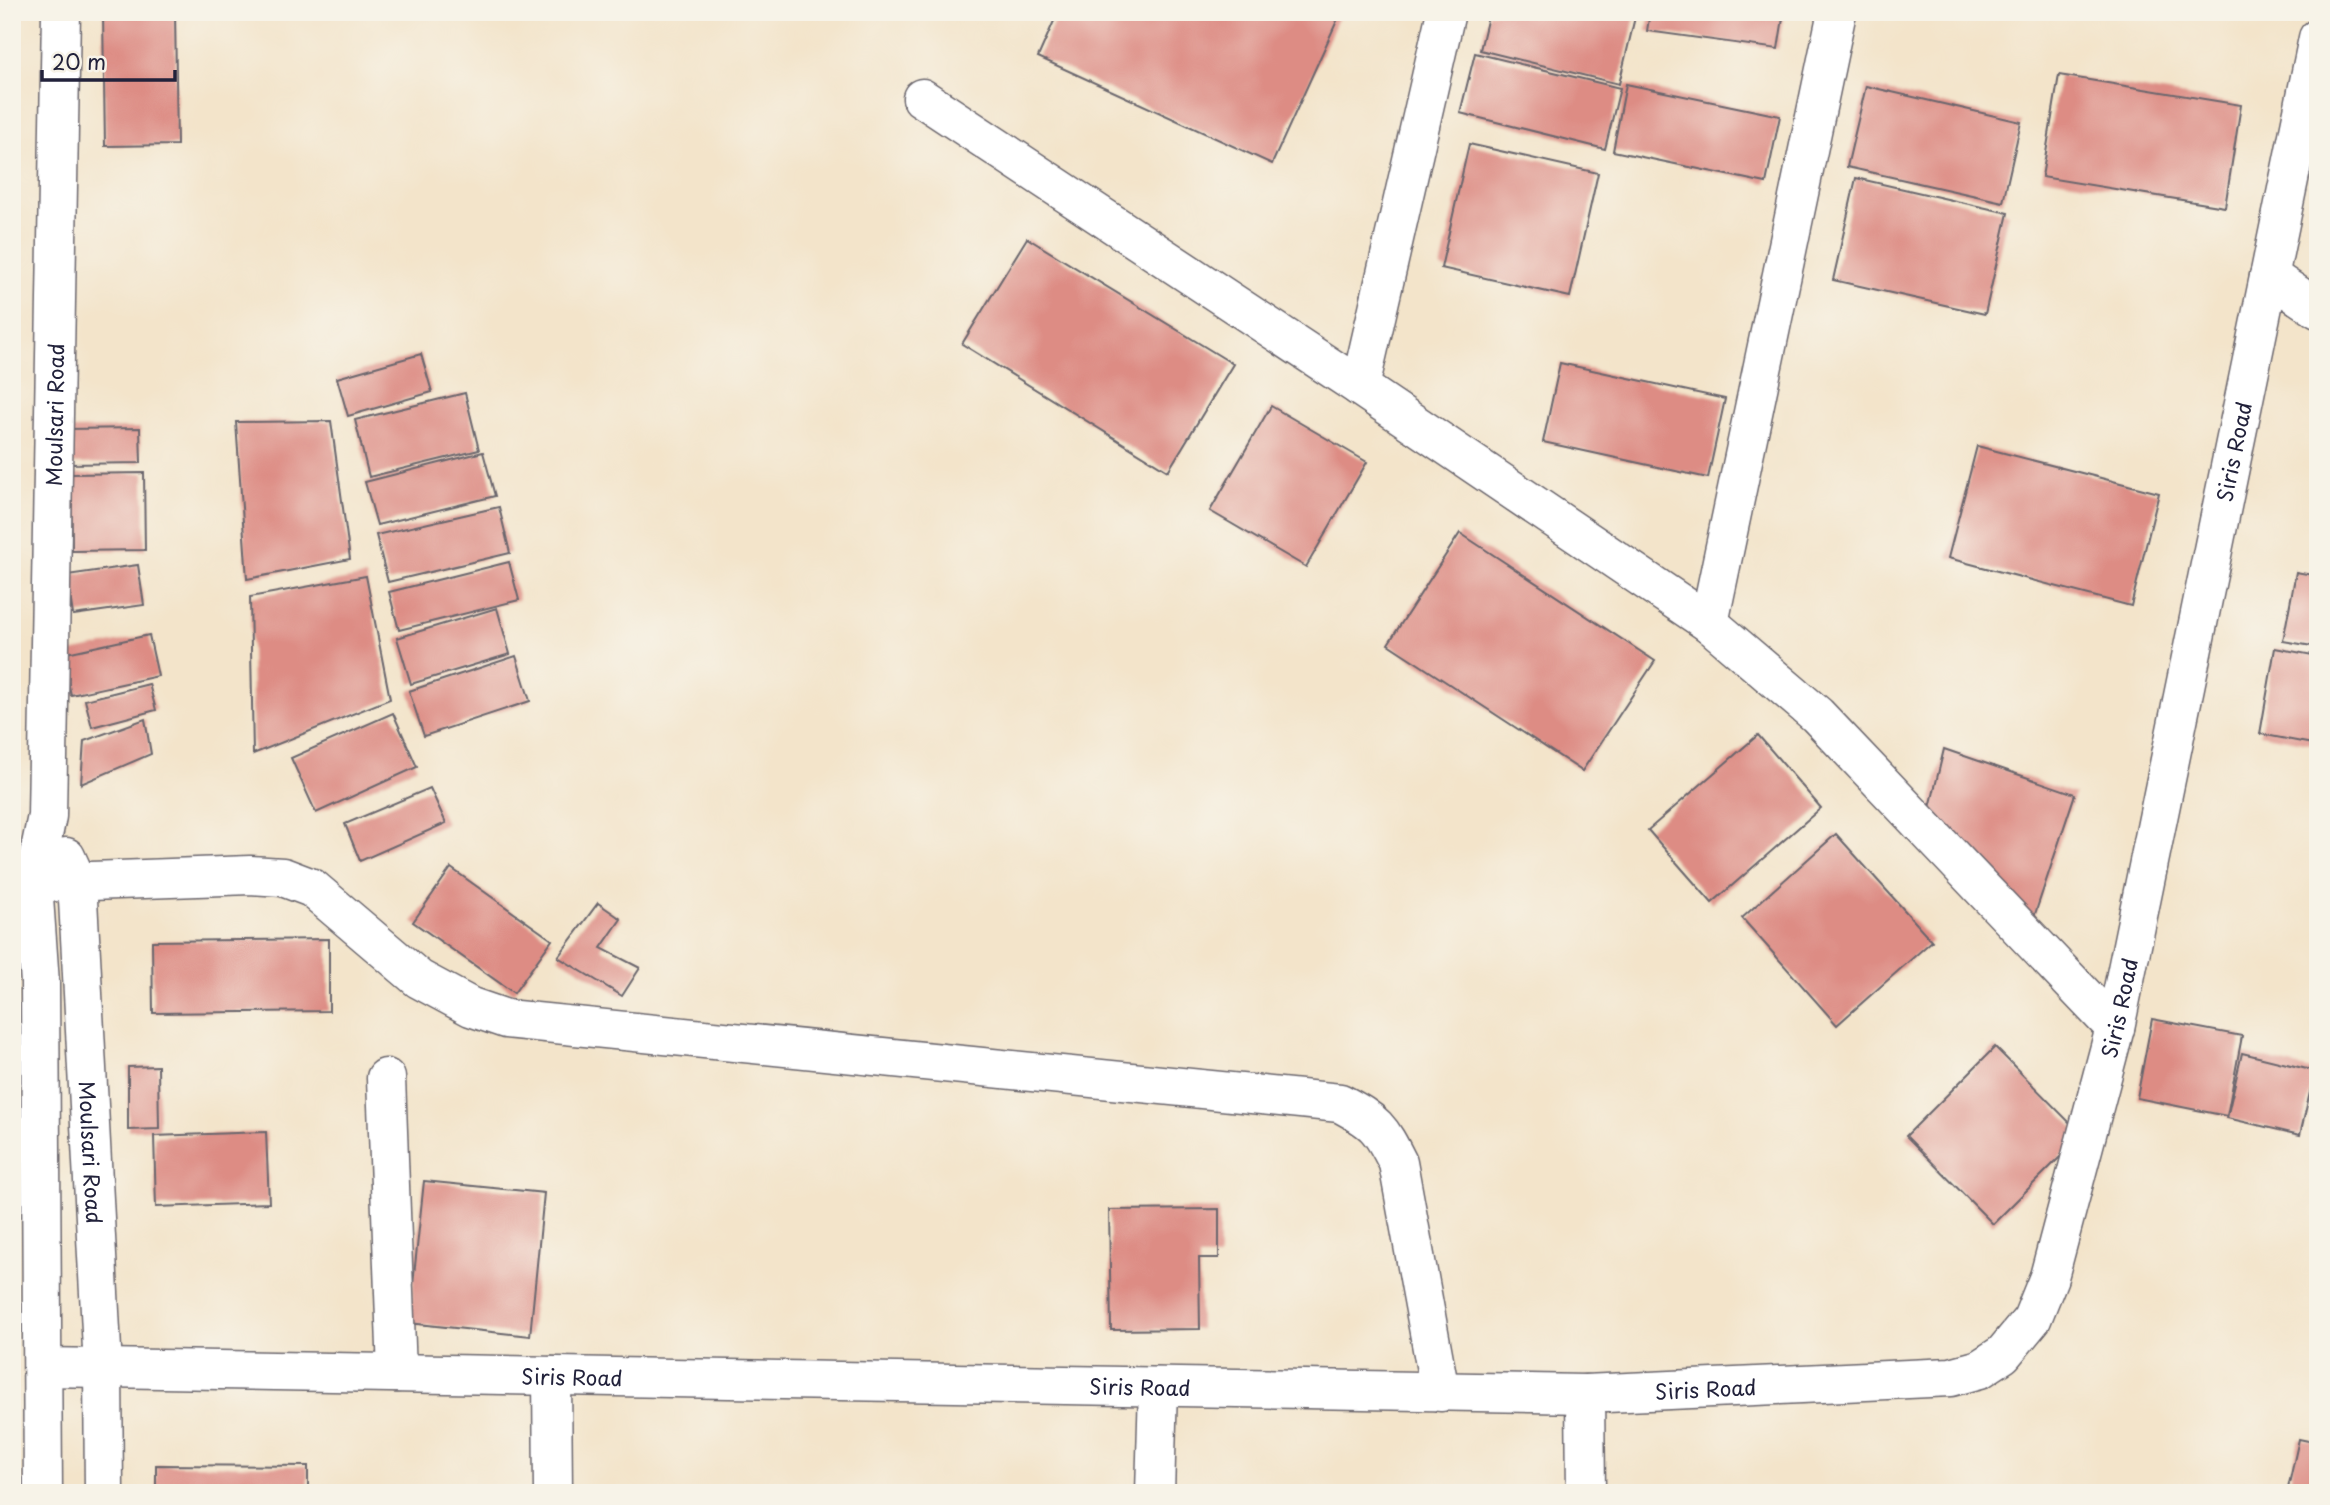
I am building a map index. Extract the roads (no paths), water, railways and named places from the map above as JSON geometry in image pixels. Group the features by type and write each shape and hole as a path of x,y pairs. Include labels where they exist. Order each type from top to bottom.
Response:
{"street":[{"name":"Moulsari Road","path":"43,1493 40,983 23,884 47,816 61,12"},
{"path":"1360,387 1446,12"},
{"path":"1709,623 1837,12"},
{"name":"Siris Road","path":"44,1367 1585,1394 1951,1377 1980,1369 2003,1354 2032,1318 2049,1277 2115,1028 2318,38"},
{"path":"922,98 1360,387 1709,623 1765,668 1834,731 2115,1028"},
{"path":"2269,276 2318,309"},
{"name":"Moulsari Road","path":"47,816 77,881 103,1368 104,1493"},
{"path":"23,884 250,875 283,877 312,888 419,979 471,1007 506,1019 1340,1103 1365,1116 1383,1133 1398,1163 1440,1392"},
{"path":"386,1078 397,1373"},
{"path":"552,1376 553,1493"},
{"path":"1155,1493 1158,1387"},
{"path":"1585,1394 1586,1493"}]}
